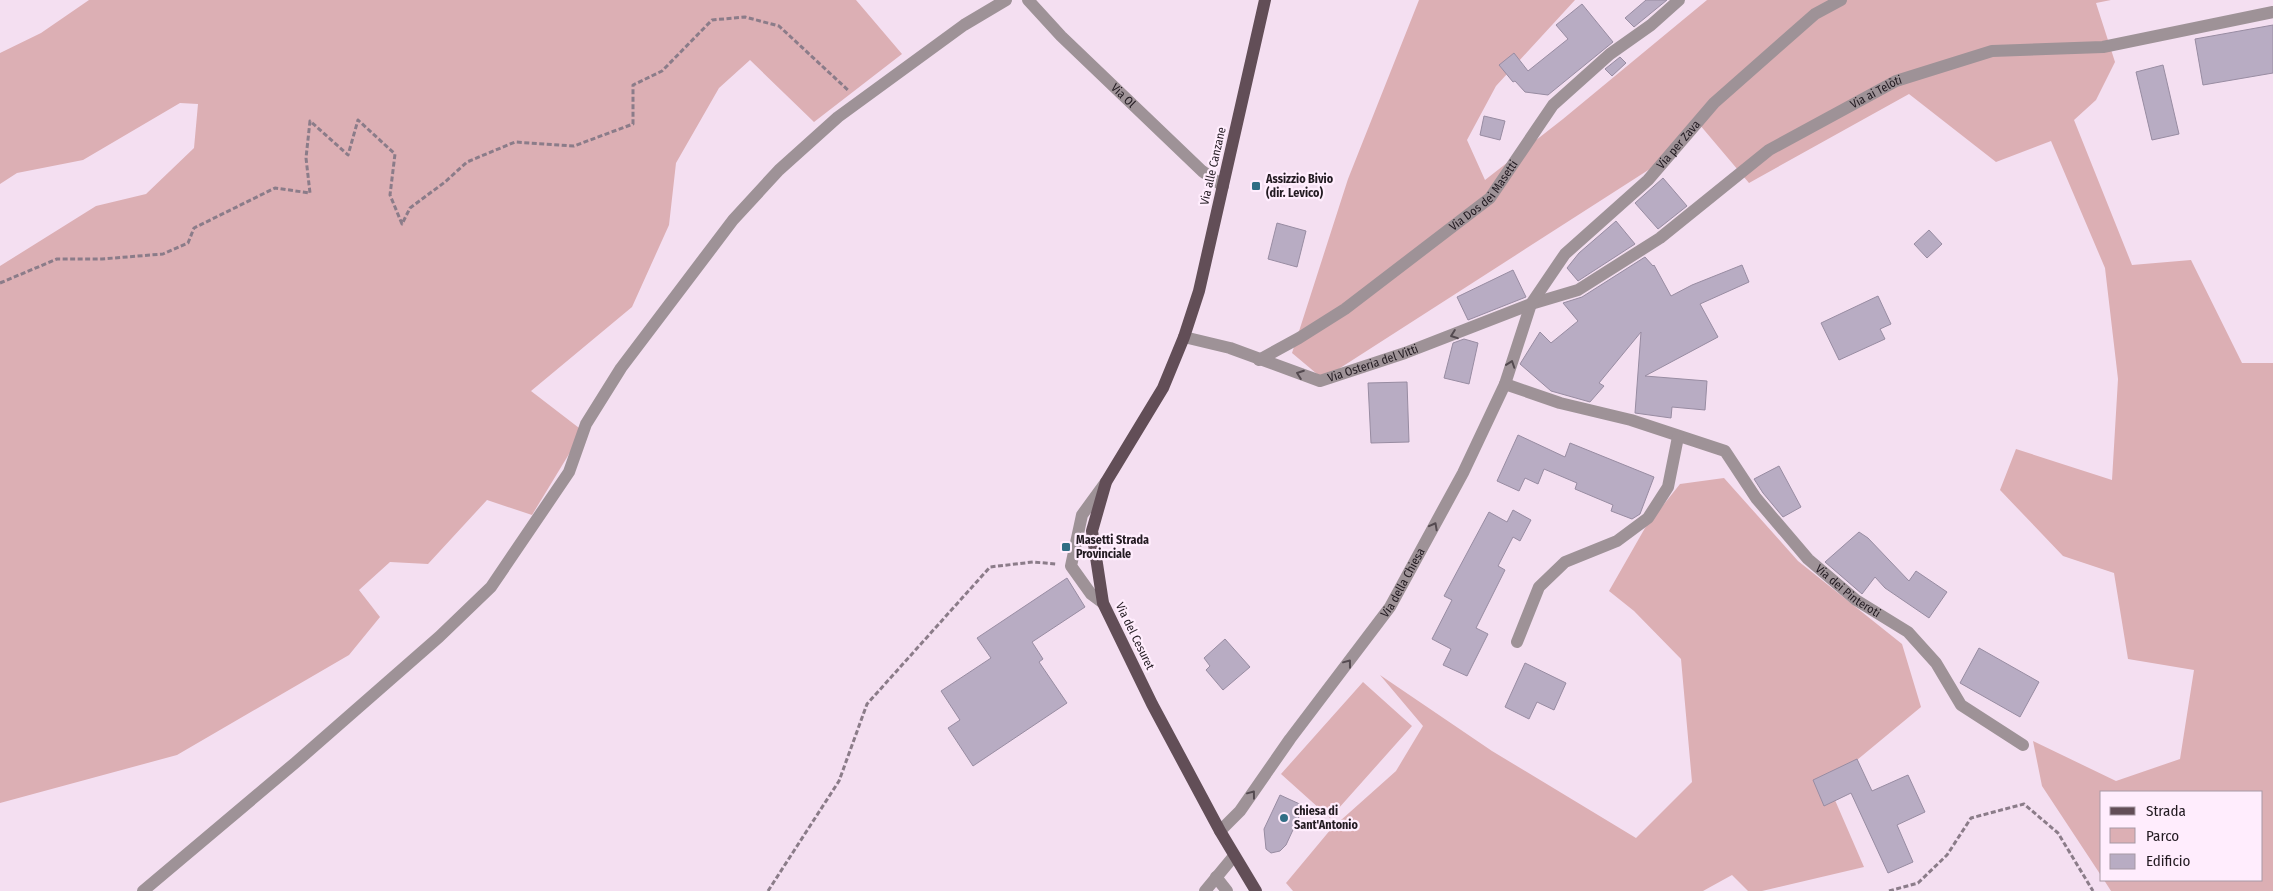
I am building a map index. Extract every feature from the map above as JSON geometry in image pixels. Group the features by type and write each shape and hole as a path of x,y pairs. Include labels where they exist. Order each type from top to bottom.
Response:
{"main road":[{"name":"Via alle Canzane","path":"1184,337 1199,291 1265,0"},
{"name":"Via del Cesuret","path":"1184,337 1163,388 1106,482 1092,531 1103,603 1152,704 1220,831 1256,891"}],"street":[{"path":"143,891 324,738 439,637 491,587 569,472 586,424 622,368 672,298 733,220 779,170 838,117 964,25 1006,0"},
{"name":"Via Ol","path":"1028,0 1061,36 1195,164 1223,186"},
{"name":"Via Dos dei Masetti","path":"1259,360 1300,338 1345,309 1490,198 1553,105 1610,54 1651,25 1679,0"},
{"name":"Via per Zava","path":"1532,304 1565,254 1648,180 1714,103 1815,14 1841,0"},
{"name":"Via ai Telòti","path":"1532,304 1578,290 1660,238 1769,150 1896,80 1992,51 2103,47 2273,12"},
{"name":"Via Osteria del Vitti","path":"1184,337 1230,348 1320,381 1405,353 1532,304"},
{"name":"Via della Chiesa","path":"1220,831 1240,811 1290,739 1390,607 1463,473 1504,384 1532,304"},
{"name":"Via dei Pinteroti","path":"1504,384 1560,403 1631,420 1725,451 1756,498 1808,559 1856,600 1908,632 1936,663 1962,705 2022,745"},
{"path":"1517,642 1539,587 1565,562 1617,540 1648,518 1668,487 1678,437"},
{"path":"1103,603 1091,594 1071,566 1082,515 1106,482"},
{"path":"1205,891 1234,856"},
{"path":"1216,877 1228,891"}],"path":[{"path":"0,283 57,259 102,260 163,254 188,243 194,228 275,188 310,193 306,158 310,121 348,155 358,120 395,154 390,195 402,224 410,208 467,162 515,142 574,146 633,124 633,85 662,71 712,20 745,17 779,26 860,101"},
{"path":"768,891 839,781 867,704 990,567 1033,562 1071,566"},
{"path":"1889,891 1918,883 1947,855 1972,818 2024,804 2058,833 2093,891"}],"green space":[{"path":"89,0 856,0 902,54 814,122 750,60 719,88 676,163 669,225 632,307 531,391 583,431 532,515 487,500 428,564 390,562 359,590 380,617 349,655 177,755 0,803 0,266 96,206 146,194 194,148 198,104 180,103 83,160 17,173 0,184 0,53 41,33"},
{"path":"1419,0 1575,0 1496,86 1467,140 1485,180 1563,119 1707,0 2111,0 2096,3 2115,62 2096,100 2074,120 2132,265 2191,260 2242,363 2273,363 2273,891 2111,891 2105,881 2263,881 2263,791 2100,791 2100,874 2042,786 2033,741 2116,781 2180,759 2194,670 2128,659 2114,573 2063,556 2000,490 2016,449 2112,480 2118,379 2105,268 2051,141 1996,162 1909,94 1749,183 1694,118 1653,167 1323,379 1292,353 1348,179"},
{"path":"1724,478 1798,561 1902,644 1921,707 1828,784 1864,867 1762,891 1748,891 1732,875 1703,891 1293,891 1286,883 1331,829 1396,771 1423,726 1380,675 1492,751 1636,838 1692,782 1681,659 1634,611 1609,591 1645,528 1680,484"},
{"path":"1363,682 1412,726 1330,818 1281,774"}],"building":[{"path":"1646,0 1667,0 1634,27 1625,18"},
{"path":"1582,4 1613,42 1548,95 1525,92 1515,81 1513,82 1499,65 1514,53 1528,71 1568,39 1556,25"},
{"path":"2273,25 2273,73 2203,85 2195,39"},
{"path":"1620,57 1626,63 1612,76 1605,69"},
{"path":"2163,65 2179,134 2152,140 2136,72"},
{"path":"1484,116 1505,121 1500,140 1480,135"},
{"path":"1663,178 1687,206 1658,229 1635,203"},
{"path":"1616,221 1635,244 1578,281 1567,268 1579,253"},
{"path":"1277,223 1306,231 1297,267 1268,259"},
{"path":"1929,230 1942,244 1927,258 1914,244"},
{"path":"1645,257 1654,265 1671,296 1692,285 1742,265 1749,282 1700,304 1718,337 1645,376 1707,381 1705,410 1672,407 1671,418 1635,413 1641,332 1599,383 1604,386 1590,402 1551,391 1520,364 1540,332 1551,343 1578,321 1563,303 1582,297"},
{"path":"1513,270 1526,297 1468,320 1457,297"},
{"path":"1878,296 1891,324 1880,329 1885,339 1839,360 1821,323"},
{"path":"1464,339 1478,343 1469,384 1444,378 1453,343"},
{"path":"1407,382 1409,442 1371,443 1368,383"},
{"path":"1518,435 1565,457 1570,443 1654,477 1640,514 1632,519 1611,511 1613,505 1575,489 1577,483 1544,469 1538,484 1525,478 1519,491 1497,481"},
{"path":"1779,466 1801,507 1783,517 1754,479"},
{"path":"1513,510 1531,520 1520,541 1513,537 1498,566 1505,570 1476,628 1488,634 1467,676 1443,665 1451,649 1432,639 1452,600 1444,596 1489,512 1507,522"},
{"path":"1859,532 1868,538 1909,581 1916,571 1947,592 1929,618 1885,588 1875,577 1862,594 1825,562"},
{"path":"1067,578 1085,607 1032,642 1043,659 1039,662 1067,703 973,766 948,728 960,720 941,691 991,658 977,638"},
{"path":"1225,639 1250,667 1223,690 1206,670 1210,666 1204,658"},
{"path":"1979,648 2039,682 2020,717 1960,683"},
{"path":"1525,663 1566,683 1554,710 1537,702 1529,719 1505,707"},
{"path":"1857,759 1872,791 1908,775 1925,812 1897,825 1913,862 1888,873 1851,793 1824,806 1813,780"},
{"name":"chiesa di Sant'Antonio","path":"1280,795 1304,806 1286,845 1280,851 1271,853 1266,849 1264,829"}],"place":[{"name":"Assizzio Bivio (dir. Levico)","path":"1256,186"},
{"name":"Masetti Strada Provinciale","path":"1066,547"},
{"name":"chiesa di Sant'Antonio","path":"1284,818"}]}
